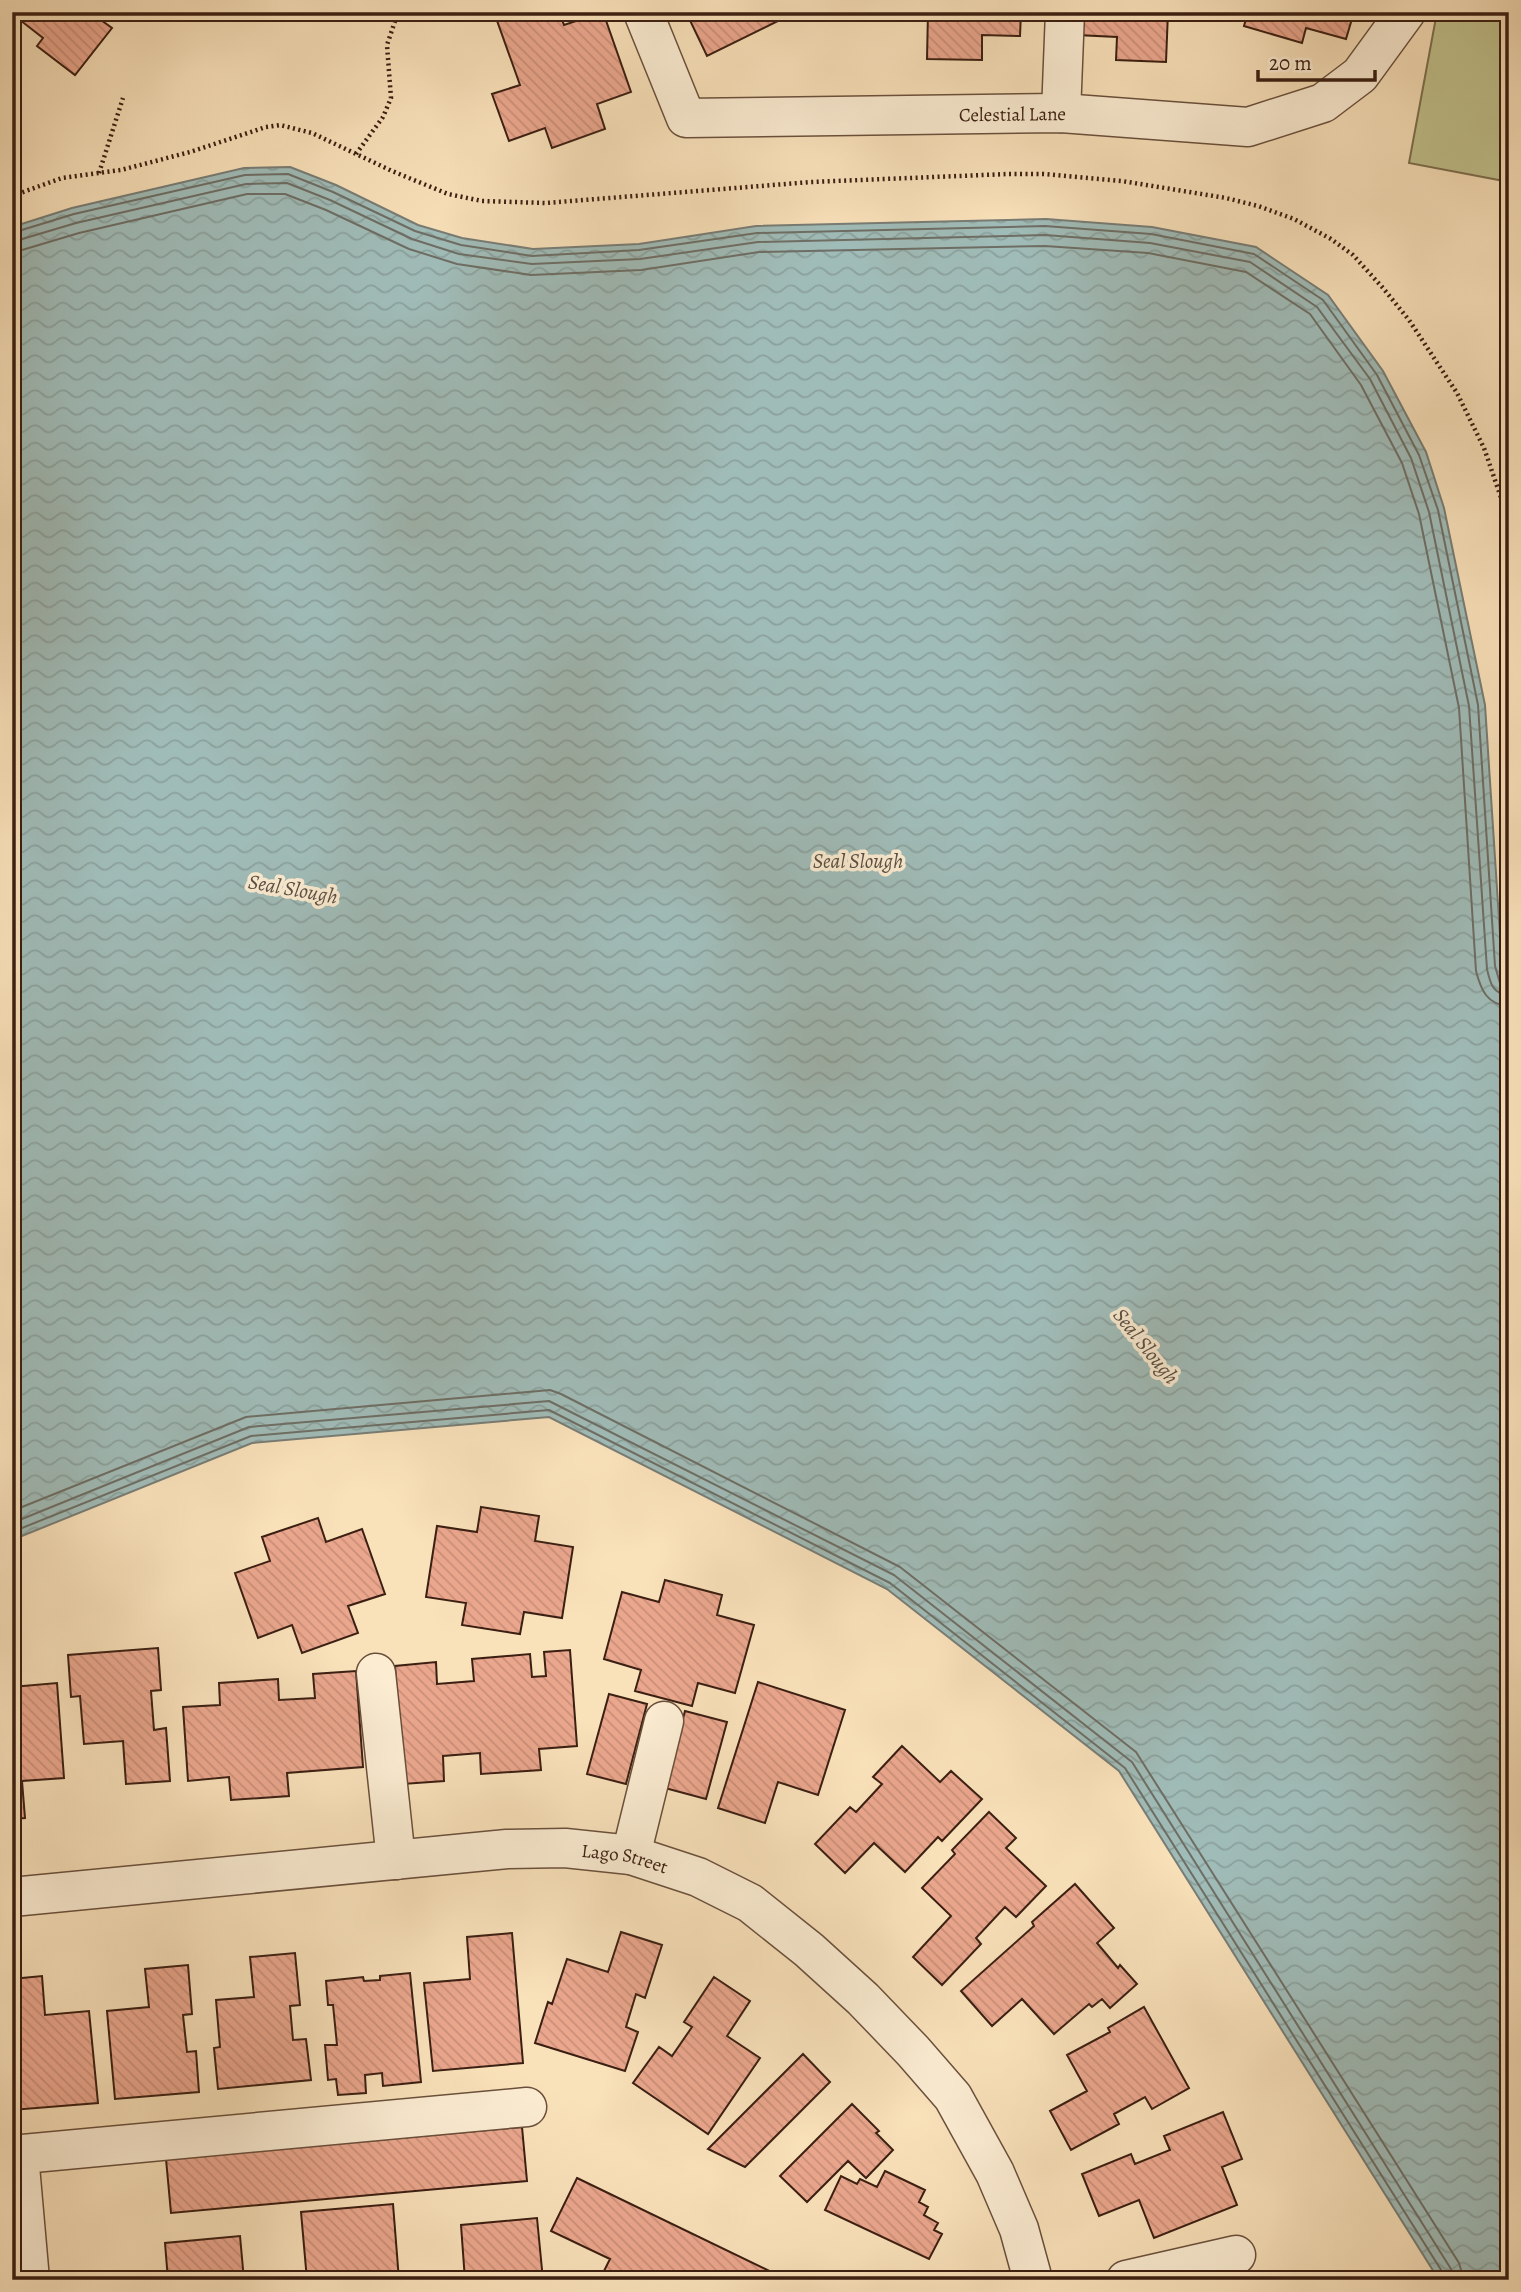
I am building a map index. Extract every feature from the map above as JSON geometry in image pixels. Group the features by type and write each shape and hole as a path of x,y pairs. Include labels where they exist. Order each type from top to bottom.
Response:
{"street":[{"name":"Celestial Lane","path":"643,12 686,118 1061,113 1248,127 1323,103 1360,75 1406,12"},
{"path":"1061,113 1065,12"},
{"path":"376,1673 396,1860"},
{"path":"631,1855 664,1721"},
{"name":"Lago Street","path":"12,1897 507,1849 565,1848 631,1855 698,1877 750,1903 810,1950 913,2050 953,2097 995,2173 1019,2229 1033,2280"},
{"path":"30,2280 15,2155 527,2107"},
{"path":"1126,2280 1236,2255"}],"path":[{"path":"356,153 383,117 391,98 387,45 398,12"},
{"path":"99,173 122,98"},
{"path":"12,196 62,178 132,167 280,125 312,133 448,194 482,201 546,203 811,181 1044,174 1122,181 1215,196 1258,206 1294,219 1331,239 1353,255 1409,320 1457,394 1485,448 1509,521"}],"green space":[{"path":"1437,12 1509,12 1509,153 1504,181 1409,163"}],"water":[{"name":"Seal Slough","path":"290,167 336,185 418,225 462,238 533,249 639,244 756,226 1046,219 1152,227 1256,247 1328,295 1383,371 1426,452 1444,508 1485,705 1502,965 1509,992 1509,2280 1439,2280 1119,1771 887,1589 549,1417 252,1443 12,1540 12,227 72,208 244,168"}],"building":[{"path":"12,12 107,12 101,20 112,28 75,75 37,46 43,38 20,20 12,28"},
{"path":"503,12 559,12 564,25 603,12 631,92 597,104 605,129 552,148 545,128 509,141 492,94 520,85 495,15"},
{"path":"686,12 786,12 788,16 707,56"},
{"path":"928,12 1021,12 1020,36 982,35 982,60 927,59"},
{"path":"1078,12 1168,12 1166,62 1116,60 1117,37 1077,35"},
{"path":"1248,12 1354,12 1346,39 1306,28 1302,43 1244,26"},
{"path":"481,1507 539,1516 535,1541 573,1547 562,1618 524,1612 520,1634 462,1625 466,1603 426,1597 437,1526 477,1532"},
{"path":"318,1518 326,1542 362,1529 385,1594 348,1606 358,1633 302,1653 292,1625 258,1638 235,1573 270,1561 262,1537"},
{"path":"665,1580 722,1595 717,1615 754,1625 735,1693 698,1683 692,1706 635,1691 641,1670 604,1659 622,1592 659,1602"},
{"path":"158,1648 161,1690 151,1691 154,1730 166,1728 170,1781 126,1784 123,1741 84,1744 80,1696 71,1697 68,1655"},
{"path":"570,1650 577,1746 539,1749 541,1770 481,1774 480,1753 443,1756 444,1781 403,1784 395,1666 436,1662 437,1684 474,1681 472,1659 530,1654 532,1677 546,1676 544,1652"},
{"path":"356,1671 363,1767 287,1773 289,1796 231,1800 229,1777 188,1781 183,1707 220,1705 219,1683 278,1679 279,1700 315,1698 313,1674"},
{"path":"758,1682 845,1710 818,1795 778,1782 765,1823 718,1808"},
{"path":"57,1683 64,1778 22,1781 25,1818 12,1819 12,1687"},
{"path":"609,1694 647,1704 626,1784 587,1774"},
{"path":"685,1711 727,1722 706,1799 665,1788"},
{"path":"902,1746 940,1782 951,1771 982,1799 942,1841 938,1837 905,1872 874,1843 845,1873 815,1844 850,1807 856,1812 882,1784 873,1777"},
{"path":"989,1812 1016,1838 1006,1848 1046,1886 1016,1917 1005,1907 976,1938 981,1944 942,1985 913,1957 951,1916 922,1888 955,1854 952,1850"},
{"path":"1075,1884 1114,1928 1097,1943 1118,1968 1120,1965 1137,1984 1110,2008 1102,1999 1092,2007 1089,2004 1054,2034 1022,1999 992,2026 961,1991 1034,1926 1032,1922"},
{"path":"621,1932 662,1945 645,1998 636,1994 626,2027 638,2032 625,2071 535,2043 548,2002 552,2004 567,1959 608,1972"},
{"path":"512,1933 523,2063 433,2071 424,1983 470,1979 467,1937"},
{"path":"295,1953 300,2005 290,2006 293,2040 306,2039 311,2080 218,2089 214,2048 220,2047 216,2000 254,1997 250,1957"},
{"path":"188,1965 192,2014 183,2015 187,2052 196,2051 199,2092 115,2099 107,2011 149,2007 145,1969"},
{"path":"410,1973 421,2082 383,2086 382,2073 365,2075 366,2093 338,2095 336,2079 328,2080 325,2045 337,2045 333,2005 328,2005 326,1981 363,1977 364,1981 380,1980 380,1976"},
{"path":"42,1976 45,2015 89,2011 98,2103 12,2110 12,1979"},
{"path":"714,1977 750,2001 727,2036 760,2058 708,2134 633,2083 659,2047 672,2056 692,2027 684,2022"},
{"path":"1144,2007 1189,2088 1152,2109 1145,2097 1114,2114 1119,2124 1071,2150 1050,2111 1087,2091 1067,2055 1110,2032 1108,2028"},
{"path":"803,2054 830,2082 745,2167 708,2149"},
{"path":"852,2104 879,2131 876,2133 893,2150 866,2178 848,2161 807,2202 780,2176"},
{"path":"1223,2112 1242,2159 1222,2167 1237,2205 1154,2238 1139,2200 1099,2216 1082,2174 1131,2154 1135,2164 1170,2150 1164,2136"},
{"path":"522,2127 527,2181 171,2213 166,2159"},
{"path":"885,2171 925,2190 919,2202 928,2207 924,2215 938,2223 934,2230 942,2234 929,2259 825,2210 841,2176 857,2184 860,2179 877,2187"},
{"path":"577,2178 788,2280 607,2280 601,2277 610,2259 551,2231"},
{"path":"393,2204 399,2280 307,2280 301,2212"},
{"path":"537,2218 543,2280 465,2280 461,2225"},
{"path":"240,2236 244,2280 168,2280 165,2243"}]}
